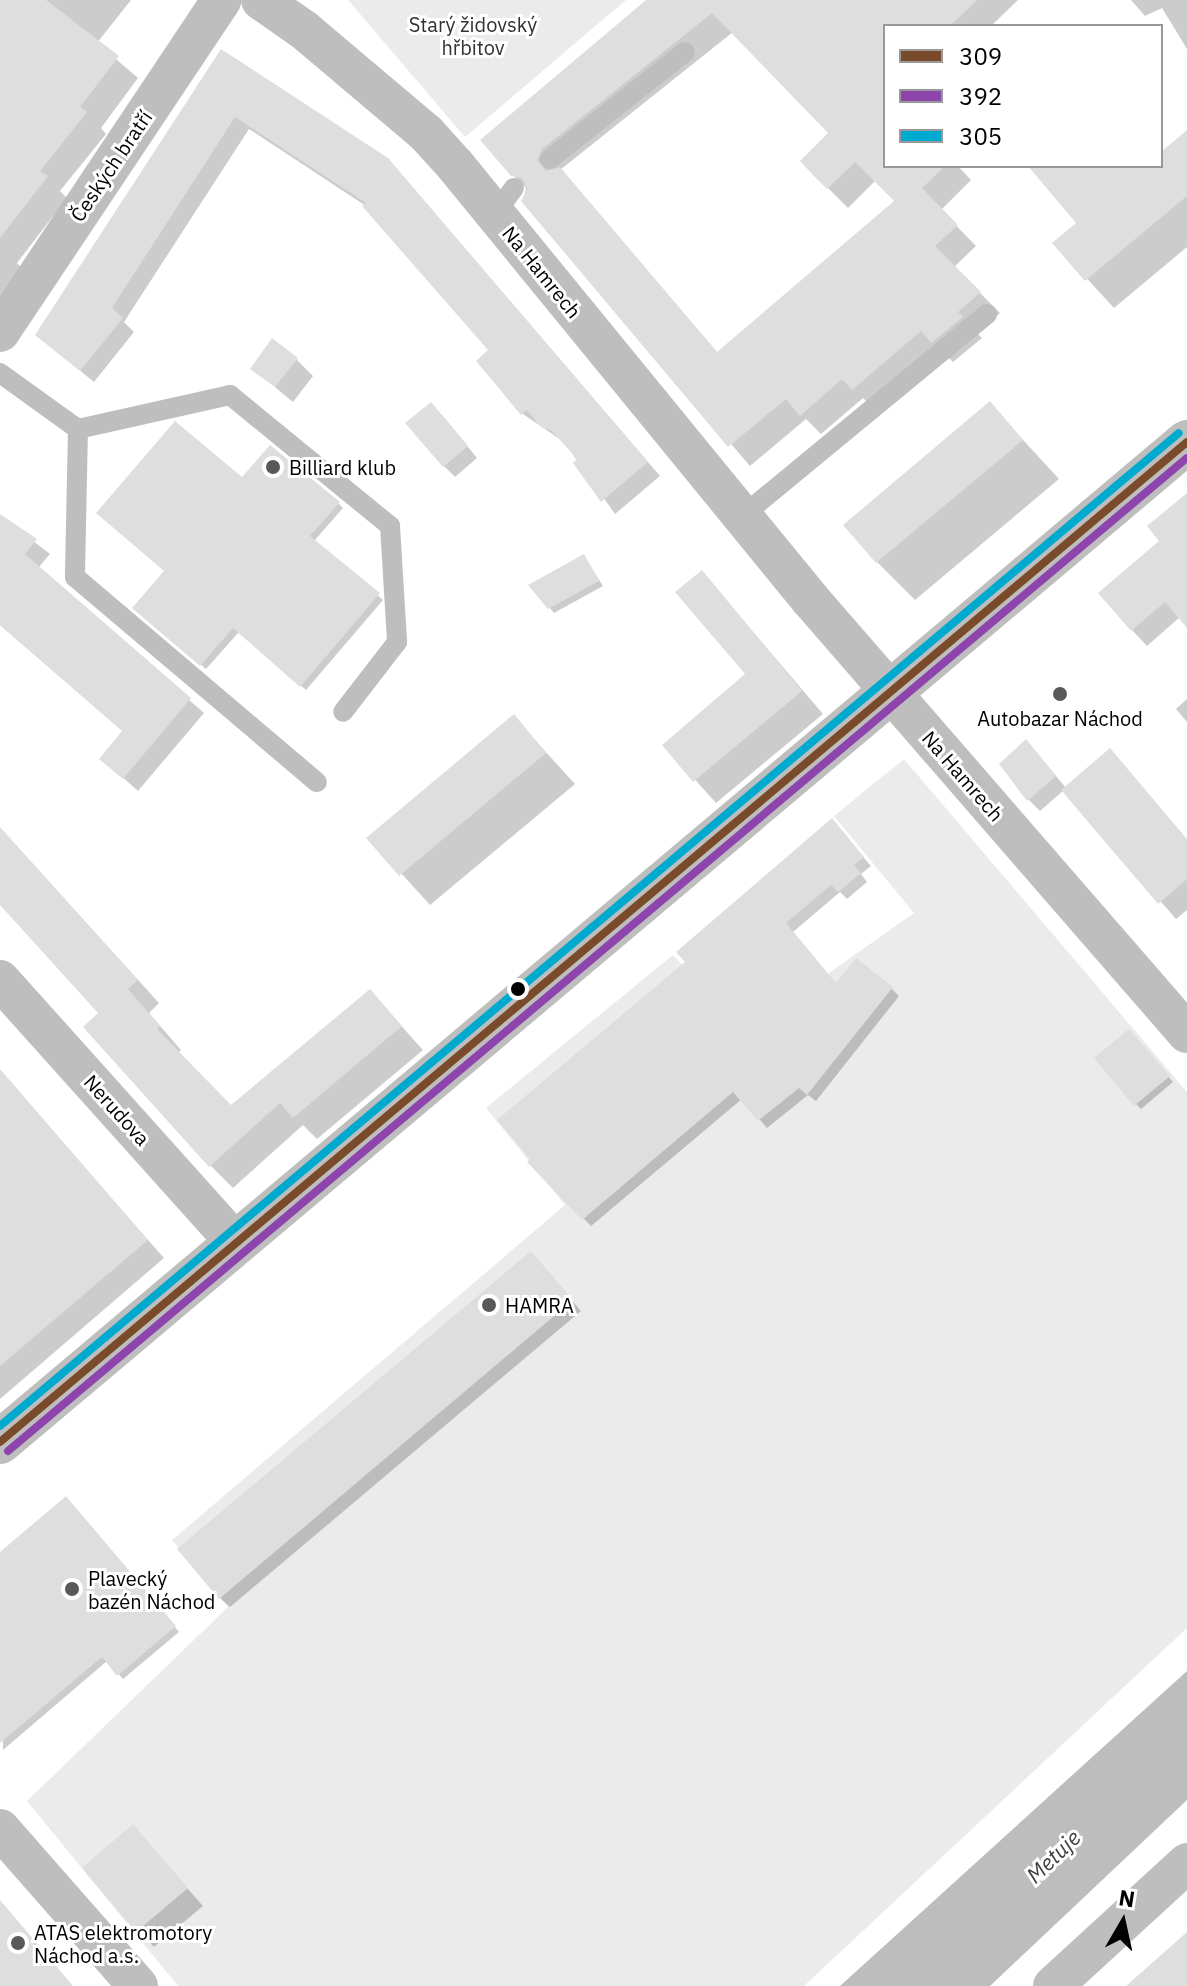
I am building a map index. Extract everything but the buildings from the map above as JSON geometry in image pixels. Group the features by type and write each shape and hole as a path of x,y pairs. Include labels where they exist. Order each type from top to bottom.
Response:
{"main road":[{"path":"0,1442 234,1241 1187,442"}],"street":[{"name":"Českých bratří","path":"0,332 221,0"},
{"name":"Na Hamrech","path":"261,0 304,30 504,201 741,517 1187,1033"},
{"name":"Nerudova","path":"0,980 234,1241"},
{"path":"0,1829 138,1986"},
{"path":"1053,1986 1187,1863"}],"lane":[{"path":"550,159 685,52"},
{"path":"741,517 987,314"},
{"path":"0,373 78,429 230,395 390,526 397,642 343,712"},
{"path":"78,429 75,577 317,782"}],"green space":[{"name":"Starý židovský hřbitov","path":"348,0 626,0 465,137"},
{"path":"904,759 1187,1092 1187,1628 804,1986 178,1986 27,1801 228,1607 172,1540 565,1205 486,1108 673,955 745,1032 914,913 834,816"}],"water":[{"name":"Metuje","path":"1187,1671 1187,1800 990,1986 840,1986"}],"transit line":[{"name":"305","path":"0,1426 1179,433"},
{"name":"309","path":"0,1442 1187,442"},
{"name":"392","path":"8,1451 1187,458"}],"place":[{"name":"Billiard klub","path":"273,467"},
{"name":"Autobazar Náchod","path":"1060,694"},
{"name":"HAMRA","path":"489,1305"},
{"name":"Plavecký bazén Náchod","path":"72,1589"},
{"name":"ATAS elektromotory Náchod a.s.","path":"18,1943"}]}
